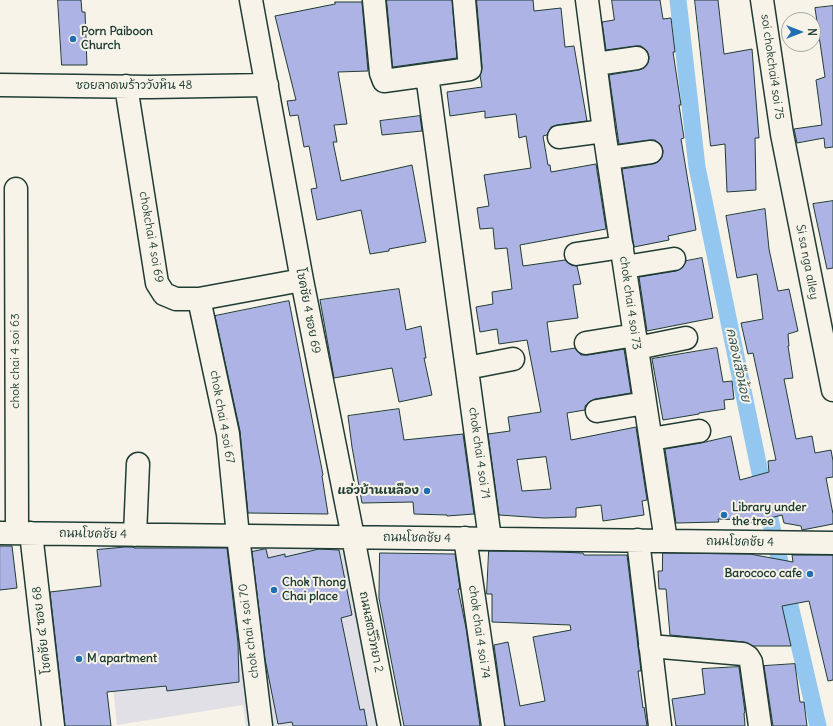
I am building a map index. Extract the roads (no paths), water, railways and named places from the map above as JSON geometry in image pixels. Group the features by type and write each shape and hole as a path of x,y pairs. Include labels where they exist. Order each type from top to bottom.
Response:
{"street":[{"name":"โชคชัย 4 ซอย 69","path":"251,0 302,280 353,537"},
{"path":"374,0 384,81 470,69 464,0"},
{"name":"chok chai 4 soi 73","path":"587,0 604,131 666,541"},
{"name":"soi chokchai4 soi 75","path":"762,0 782,134"},
{"path":"596,64 637,58"},
{"name":"chok chai 4 soi 71","path":"427,76 490,539"},
{"name":"ซอยลาดพร้าววังหิน 48","path":"0,85 267,85"},
{"name":"chokchai 4 soi 69","path":"126,86 156,283 164,294 176,299 199,299 302,280"},
{"path":"559,137 604,131"},
{"name":"Si sa nga alley","path":"782,134 833,390"},
{"path":"609,158 651,152"},
{"name":"chok chai 4 soi 63","path":"16,189 16,533"},
{"path":"576,254 674,259"},
{"name":"chok chai 4 soi 67","path":"199,299 228,434 238,536"},
{"path":"586,343 686,338"},
{"path":"467,368 513,359"},
{"path":"598,411 645,403"},
{"path":"651,439 699,431"},
{"path":"135,535 138,464"},
{"name":"ถนนโชคชัย 4","path":"16,533 833,543"},
{"name":"โชคชัย ๔ ซอย 68","path":"16,533 53,726"},
{"name":"chok chai 4 soi 70","path":"238,536 260,726"},
{"name":"ถนนสตรีวิทยา 2","path":"353,537 390,726"},
{"name":"chok chai 4 soi 74","path":"466,538 494,726"},
{"path":"638,540 660,726"},
{"path":"650,646 743,654 748,657 751,662 760,726"}],"waterway":[{"name":"คลองเสือน้อย","path":"678,0 697,167 766,502 818,726"}],"place":[{"name":"Porn Paiboon Church","path":"73,39"},
{"name":"แอ่วบ้านเหลือง","path":"427,491"},
{"name":"Library under the tree","path":"724,515"},
{"name":"Barococo cafe","path":"810,574"},
{"name":"Chok Thong Chai place","path":"274,590"},
{"name":"M apartment","path":"79,659"}]}
